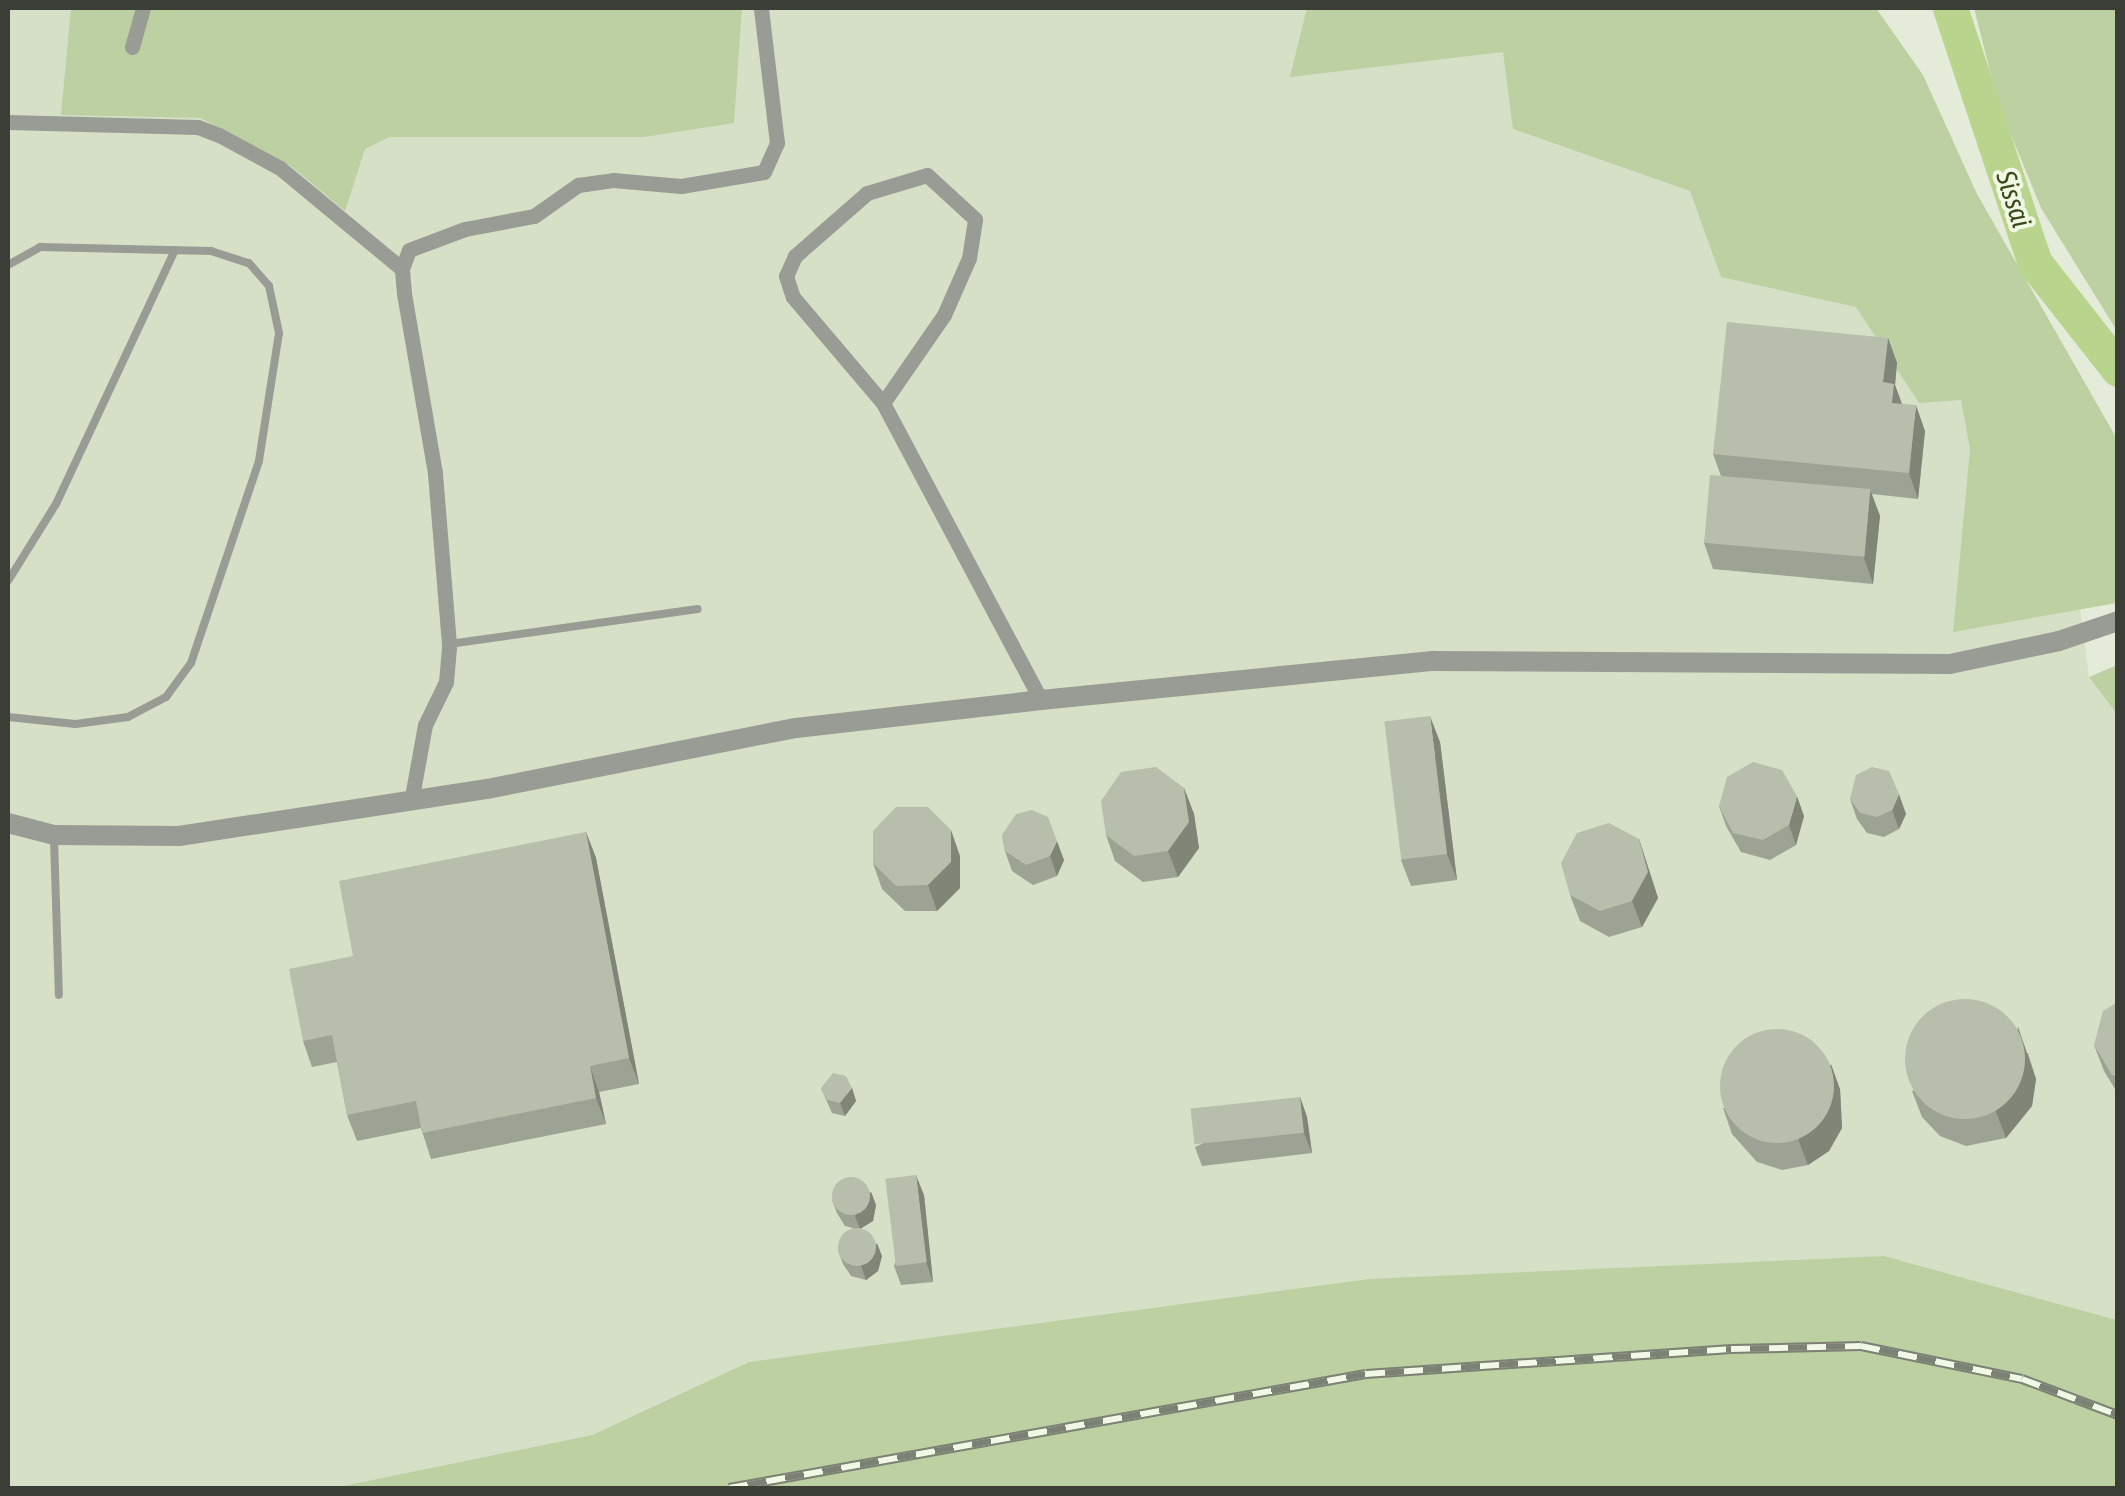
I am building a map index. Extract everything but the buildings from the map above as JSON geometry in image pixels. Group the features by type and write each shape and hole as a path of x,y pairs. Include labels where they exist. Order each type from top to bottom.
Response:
{"street":[{"path":"132,48 143,8"},
{"path":"410,802 425,725 446,682 449,644 435,473 402,270 410,250 425,240 534,216 578,185 613,180 681,186 764,172 778,143 762,8"},
{"path":"8,122 198,127 280,168 402,270"},
{"path":"883,403 944,315 970,258 975,220 928,176 867,193 795,256 786,276 793,297 883,403 1040,700"},
{"path":"8,823 54,835 180,836 410,802 796,728 1040,700 1433,661 1950,664 2059,642 2118,621"}],"lane":[{"path":"8,265 40,247 175,250 249,263 269,286 279,333 259,461 192,664 166,698 128,717 75,724 8,717"},
{"path":"8,581 56,504 175,250"},
{"path":"449,644 698,609"},
{"path":"54,835 59,994"}],"shaded area":[{"path":"8,8 1843,8 2055,415 2089,677 2117,714 2117,1320 1884,1256 749,1362 592,1435 333,1488 8,1488"}],"green space":[{"path":"71,8 742,8 734,123 644,137 389,137 365,149 345,211 291,166 200,118 61,115"},
{"path":"1307,8 1876,8 1923,75 1977,194 2117,439 2117,603 1953,632 1970,449 1961,400 1919,403 1856,307 1721,277 1690,191 1513,129 1503,52 1290,77"},
{"path":"1974,8 2117,8 2117,331 2041,208 1998,103"},
{"path":"2117,665 2117,714 2089,677"},
{"path":"1884,1256 2117,1320 2117,1488 333,1488 592,1435 749,1362 1369,1279"}],"waterway":[{"name":"Sissai","path":"1950,8 2035,263 2118,369"}],"railway":[{"path":"729,1488 1366,1374 1731,1349 1861,1346 2022,1379 2118,1415"}]}
